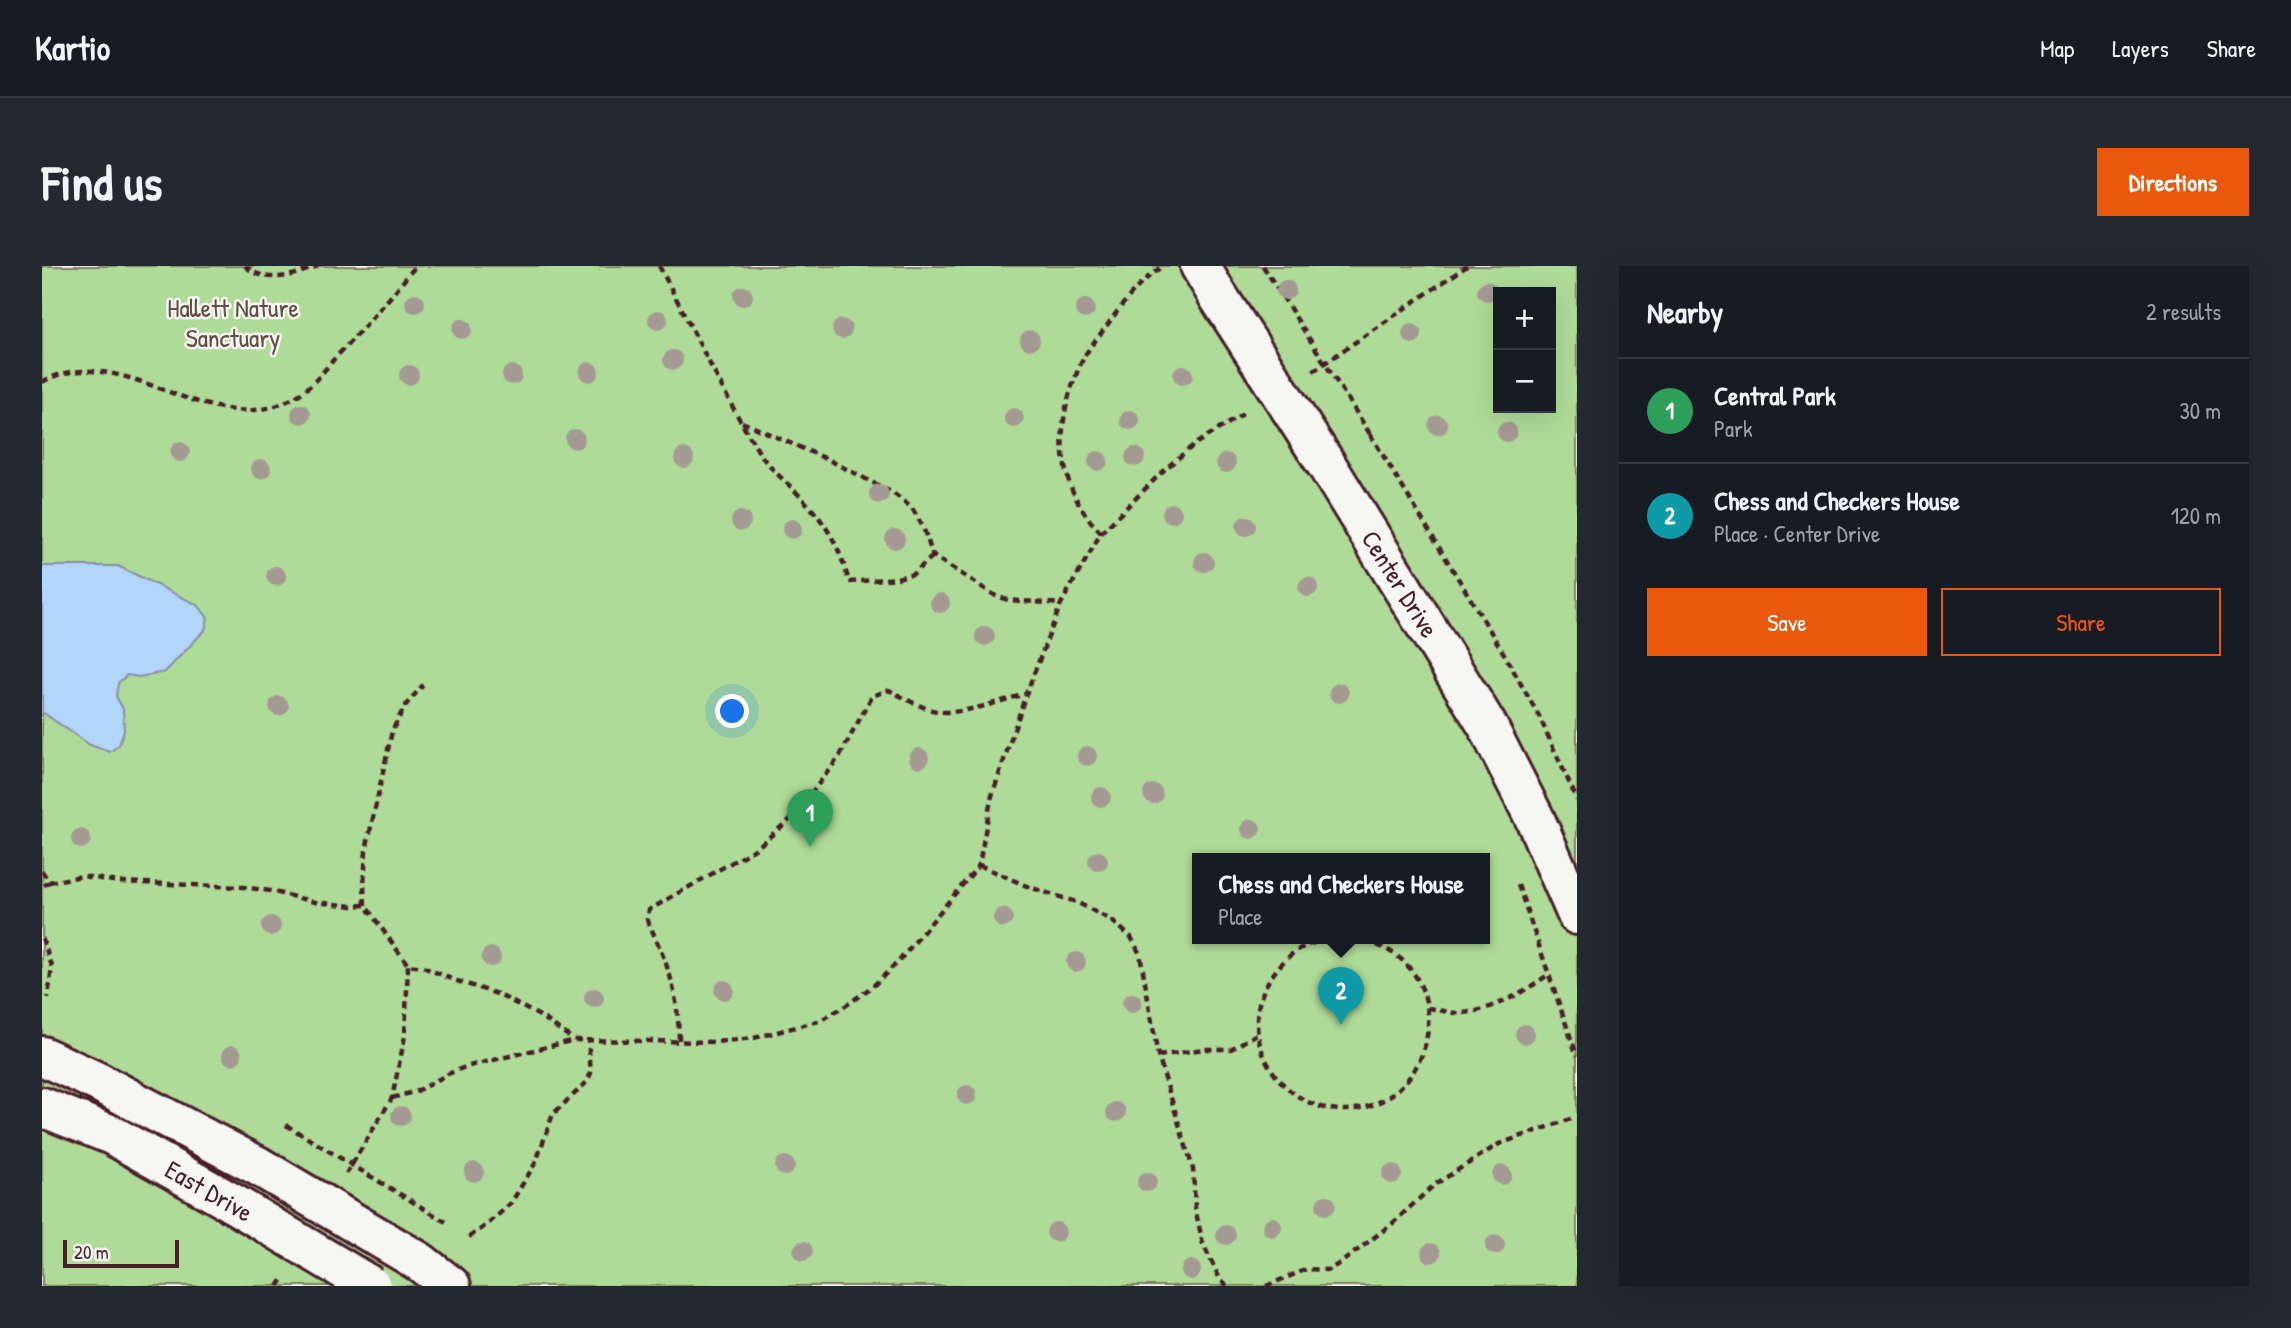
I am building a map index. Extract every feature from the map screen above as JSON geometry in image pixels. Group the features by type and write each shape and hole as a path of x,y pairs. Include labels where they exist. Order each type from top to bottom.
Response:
{"street":[{"name":"Center Drive","path":"1209,281 1487,725 1540,830 1577,915"},
{"path":"42,1056 98,1082 258,1166 420,1262 452,1286"},
{"name":"East Drive","path":"42,1107 112,1135 371,1286"}],"path":[{"path":"245,266 263,276 280,278 318,266"},
{"path":"42,382 53,376 100,372 127,377 209,406 253,410 274,406 293,399 322,373 416,266"},
{"path":"659,266 698,337 731,408 772,470 799,494 828,527 845,565 849,582 913,574 933,556"},
{"path":"1101,533 1084,516 1069,484 1061,438 1066,405 1084,357 1120,307 1152,273 1164,266"},
{"path":"1263,266 1370,434 1521,684 1539,716 1577,800"},
{"path":"1336,357 1467,266"},
{"path":"392,1098 417,1091 465,1067 575,1040 715,1042 754,1038 819,1021 873,986 899,961 979,865 991,799 1026,694 1061,604 1101,533 1165,469 1195,444 1237,418"},
{"path":"741,422 830,460 893,493 912,508 923,527 933,556 996,596 1009,600 1061,604"},
{"path":"371,1134 392,1098 405,1036 408,965 365,905 366,850 392,731 405,706 424,685"},
{"path":"679,1040 679,1009 673,980 647,919 649,910 755,849 793,817 840,756 873,696 889,690 943,712 982,706 1026,694"},
{"path":"979,865 1029,887 1076,902 1111,920 1131,937 1140,954 1158,1056 1193,1168 1195,1208 1203,1244 1219,1277 1227,1286"},
{"path":"42,871 49,882"},
{"path":"1514,874 1577,1056"},
{"path":"42,887 49,882 82,876 119,881 243,887 315,902 365,905"},
{"path":"42,938 52,966 48,998"},
{"path":"1311,944 1283,961 1266,982 1258,1007 1257,1034 1265,1061 1280,1084 1303,1100 1328,1109 1356,1109 1382,1101 1405,1084 1420,1062 1429,1035 1428,1007 1420,982 1403,961 1376,944"},
{"path":"408,965 423,967 496,994 542,1017 575,1040"},
{"path":"1428,1007 1461,1013 1477,1009 1509,1000 1548,975"},
{"path":"1158,1056 1204,1049 1231,1049 1257,1034"},
{"path":"469,1237 511,1203 536,1162 553,1114 587,1082 591,1073 588,1040"},
{"path":"1266,1286 1307,1269 1328,1270 1393,1223 1434,1185 1499,1144 1571,1119"},
{"path":"286,1125 446,1222"}],"green space":[{"name":"Hallett Nature Sanctuary","path":"42,266 1577,266 1577,1286 42,1286"}],"water":[{"path":"42,566 118,566 198,605 208,618 205,630 165,672 139,677 127,675 118,683 116,696 123,709 124,730 119,745 110,752 90,745 42,712"}],"place":[{"name":"Central Park","path":"810,847"},
{"name":"Chess and Checkers House","path":"1341,1025"}]}
